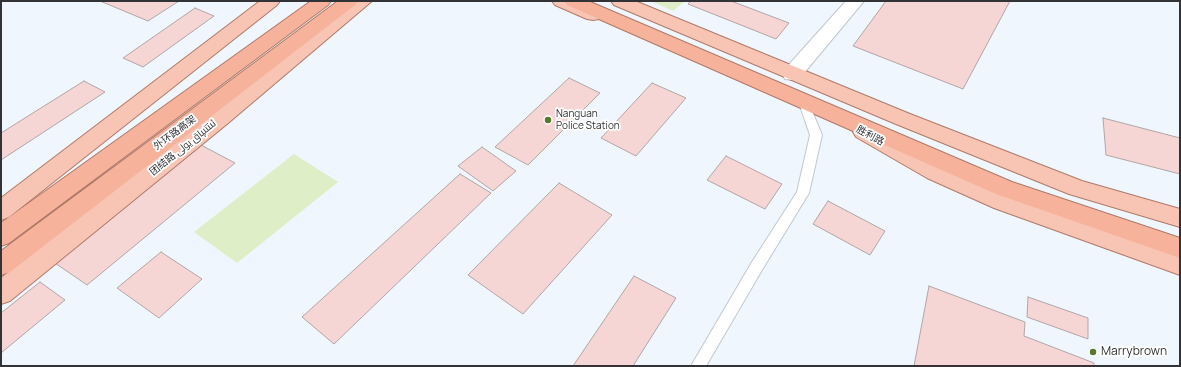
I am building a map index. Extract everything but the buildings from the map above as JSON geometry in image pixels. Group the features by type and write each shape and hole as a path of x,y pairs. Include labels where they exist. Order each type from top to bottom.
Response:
{"highway":[{"path":"176,107 302,1"},
{"path":"573,1 1004,188 1180,248"},
{"name":"外环路高架","path":"1,236 176,107 339,4"},
{"name":"外环路高架","path":"1,265 339,4"}],"main road":[{"path":"1,211 271,1"},
{"name":"团结路 ئىتتىپاق يولى","path":"1,293 220,119 363,1"},
{"name":"胜利路","path":"561,1 848,125 935,172 1002,202 1180,265"},
{"path":"620,1 792,74 1077,188 1180,218"}],"street":[{"path":"792,74 855,1"}],"lane":[{"path":"698,366 803,193 816,135 805,106"}],"green space":[{"path":"651,1 685,1 673,11"},
{"path":"294,154 338,182 237,263 194,232"}],"place":[{"name":"Nanguan Police Station","path":"548,120"},
{"name":"Marrybrown","path":"1093,352"}]}
